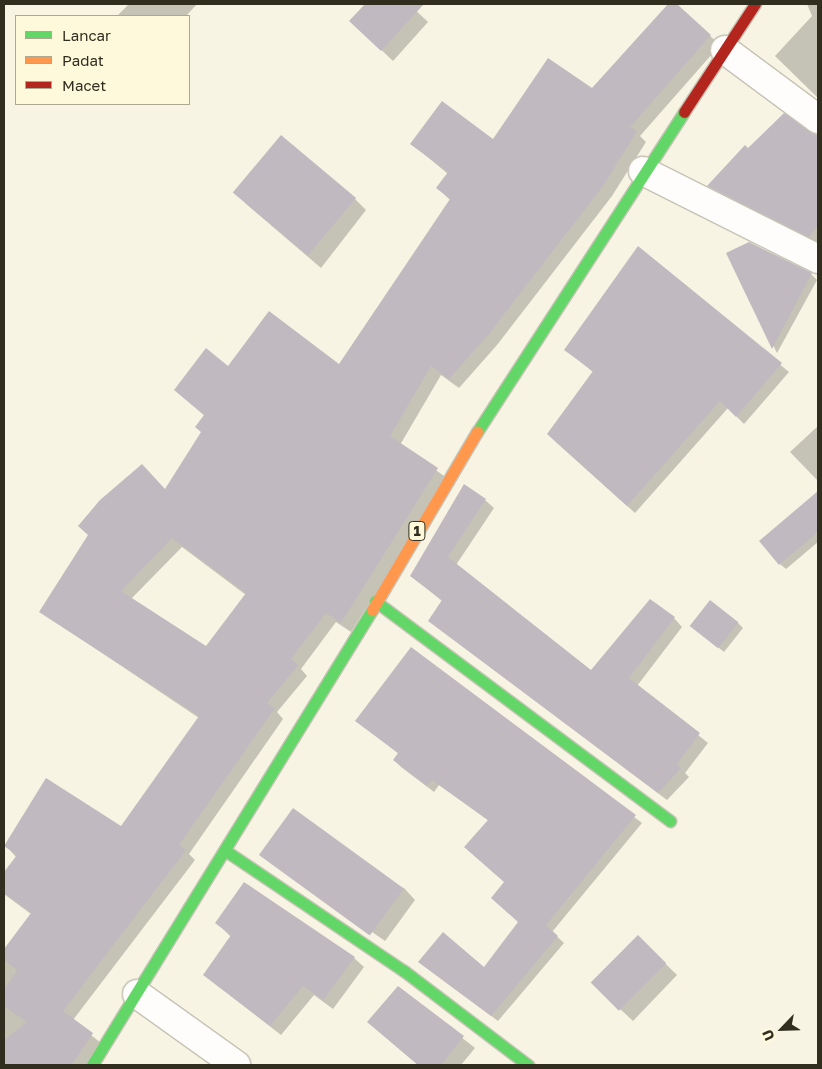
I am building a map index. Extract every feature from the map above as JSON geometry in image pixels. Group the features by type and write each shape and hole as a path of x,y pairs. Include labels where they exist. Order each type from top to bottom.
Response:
{"main road":[{"name":"1","path":"92,1065 226,851 521,358 643,170 755,4"},
{"path":"375,601 670,821"},
{"path":"226,851 404,971 528,1065"}],"street":[{"path":"725,50 818,119"},
{"path":"643,170 818,259"},
{"path":"138,994 236,1065"}],"building":[{"path":"365,4 424,4 381,51 349,21"},
{"path":"668,4 677,4 711,35 630,127 637,131 603,186 488,335 449,379 431,366 390,436 438,468 341,623 326,613 291,659 298,665 267,703 275,708 179,845 186,850 63,1011 93,1033 72,1065 4,1065 4,1040 27,1022 4,1006 4,990 17,970 4,960 4,949 31,913 4,893 4,872 17,855 4,846 46,778 121,826 199,716 39,612 88,535 78,526 100,500 142,464 165,489 201,432 195,427 204,415 174,390 206,348 228,366 269,311 339,364 450,199 436,188 448,172 410,144 442,101 493,139 548,58 592,88","holes":["172,538 246,593 206,646 121,591"]},
{"path":"784,113 818,136 818,225 809,237 707,186 745,145 748,148"},
{"path":"281,135 356,198 308,255 233,192"},
{"path":"749,242 812,273 772,349 726,253"},
{"path":"638,246 782,363 736,417 720,401 627,506 547,434 593,371 564,350"},
{"path":"464,484 486,499 448,557 591,670 650,599 675,617 629,678 700,733 677,764 681,768 658,793 428,621 442,600 410,576"},
{"path":"818,491 818,532 779,565 759,541"},
{"path":"710,600 738,622 718,648 690,626"},
{"path":"411,647 636,815 546,925 558,936 491,1016 418,962 443,932 484,967 518,922 491,898 504,882 464,847 488,820 432,780 427,786 393,760 398,753 355,721"},
{"path":"293,808 404,889 370,935 259,855"},
{"path":"244,882 355,957 323,1000 303,986 270,1026 203,975 231,935 215,923"},
{"path":"638,935 666,963 619,1011 591,982"},
{"path":"398,986 464,1036 441,1065 418,1065 367,1022"}],"traffic: fast":[{"path":"477,432 684,112"},
{"path":"375,601 670,821"},
{"path":"92,1065 372,610"},
{"path":"226,851 404,971 528,1065"}],"traffic: slow":[{"path":"372,610 477,432"}],"traffic: jam":[{"path":"684,112 755,4"}]}
